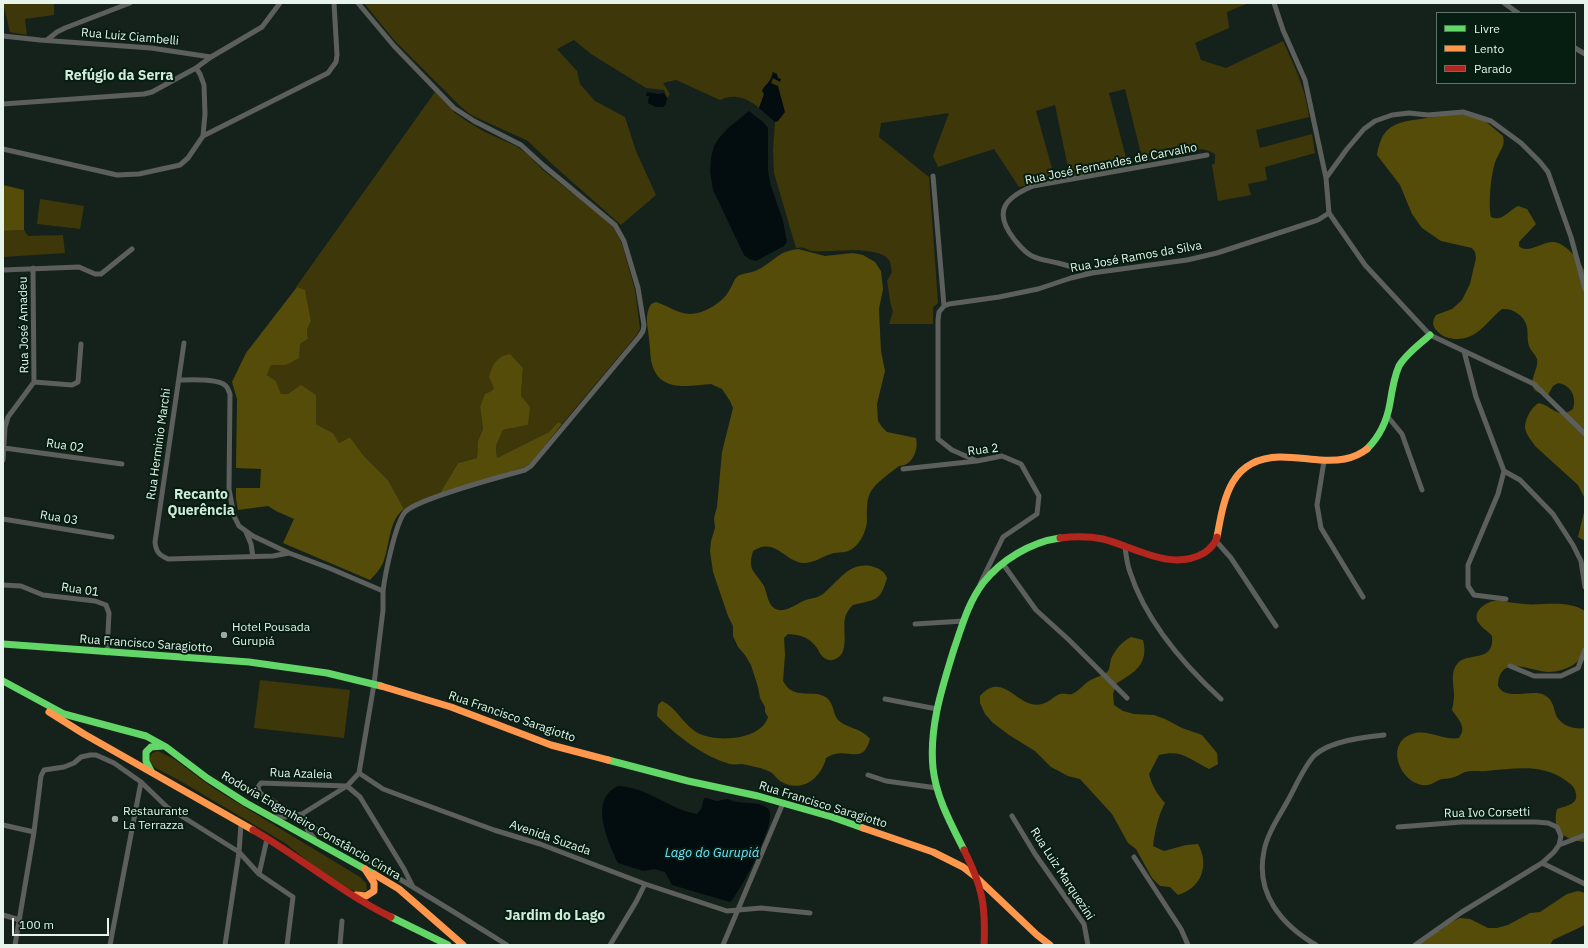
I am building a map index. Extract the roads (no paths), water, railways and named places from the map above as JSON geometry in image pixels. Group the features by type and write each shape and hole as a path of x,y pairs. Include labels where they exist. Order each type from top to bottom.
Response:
{"street":[{"path":"47,40 65,28 130,3"},
{"path":"3,104 144,94 152,92 196,68 211,57 262,27 279,3"},
{"path":"3,149 117,175 140,174 180,165 188,158 203,136 328,73 336,62 337,55 334,3"},
{"path":"269,817 300,815 347,786 359,773 374,684 383,610 383,591 388,563 401,519 405,512 410,508 446,494 525,470 531,466 639,337 643,331 644,325 638,288 624,241 615,225 544,166 522,145 474,121 454,108 394,46 358,3"},
{"path":"1274,3 1283,30 1305,80 1326,178 1329,214 1365,265 1430,334 1534,384 1585,434"},
{"path":"1504,3 1517,12"},
{"name":"Rua Luiz Ciambelli","path":"3,36 151,48 211,57"},
{"path":"1576,49 1585,54"},
{"path":"196,68 204,85 205,114 203,136"},
{"path":"1326,178 1364,129 1375,121 1392,115 1409,113 1428,115 1463,112 1491,121 1521,143 1548,172 1571,238 1585,289"},
{"name":"Rua José Fernandes de Carvalho","path":"1092,273 1038,258 1023,249 1006,228 1003,219 1006,204 1011,197 1033,186 1207,155"},
{"path":"933,176 944,306 939,312 938,320 938,439 952,450 977,461"},
{"name":"Rua José Ramos da Silva","path":"944,306 949,304 999,298 1092,273 1187,260 1217,253 1312,222 1329,214"},
{"path":"3,270 79,266 91,273 101,274 132,249"},
{"name":"Rua José Amadeu","path":"33,268 34,382"},
{"path":"984,945 984,909 982,896 977,878 950,824 936,788 932,753 937,709 964,621 974,597 988,578 1003,564 1022,550 1042,542 1066,538 1088,537 1105,539 1150,556 1186,559 1199,556 1210,549 1216,542 1222,507 1229,488 1238,474 1249,464 1263,459 1277,457 1295,457 1324,461 1354,457 1367,450 1388,417 1391,393 1400,365 1430,334"},
{"path":"179,380 184,343"},
{"path":"3,460 5,427 8,417 34,382 72,385 78,382 81,344"},
{"path":"1464,351 1476,396 1504,471 1498,494 1468,565 1468,586 1474,595 1506,599"},
{"name":"Rua Herminio Marchi","path":"289,553 273,556 253,557 168,559 160,556 156,549 155,542 179,380 214,381 227,386 230,394 230,504 239,526 246,532 289,553 383,591"},
{"path":"1388,417 1402,434 1422,490"},
{"name":"Rua 02","path":"4,448 122,464"},
{"name":"Rua 2","path":"903,469 977,461 1002,456 1020,464 1039,496 1037,514 1003,537 974,597"},
{"path":"1324,461 1317,506 1321,528 1363,597"},
{"path":"1504,471 1520,480 1553,514 1573,545 1581,561 1585,586"},
{"name":"Rua 03","path":"3,519 112,537"},
{"path":"246,532 251,544 253,557"},
{"path":"1216,542 1231,558 1276,626"},
{"path":"1125,547 1129,571 1152,619 1193,672 1221,699"},
{"path":"1003,564 1036,610 1069,640 1127,698"},
{"name":"Rua 01","path":"3,585 22,586 43,595 94,600 106,605 109,613 107,653"},
{"path":"915,624 964,621"},
{"name":"Rua Francisco Saragiotto","path":"3,644 44,646 107,653 249,662 327,673 374,684 451,707 551,745 688,781 758,796 832,817 933,852 963,867 977,878"},
{"path":"1510,666 1534,676 1561,676 1578,668 1585,650"},
{"name":"Rodovia Engenheiro Constâncio Cintra","path":"6,683 64,714 146,736 166,747 207,778 269,817 389,882 409,896 427,914 463,945"},
{"name":"Rodovia Engenheiro Constâncio Cintra","path":"6,683 84,734 267,839 374,909 448,945"},
{"path":"886,699 937,709"},
{"path":"1316,945 1299,935 1286,923 1272,904 1264,881 1262,862 1264,850 1270,835 1314,755 1342,742 1384,735"},
{"path":"151,772 146,763 146,752 154,746 166,747"},
{"path":"15,945 34,832 41,776 44,770 64,767 82,757 90,755 96,755 114,763 141,782 168,807 239,852 259,874 293,897 287,945"},
{"name":"Avenida Suzada","path":"359,773 383,789 406,798 494,830 540,844 645,884 727,911 761,908 810,913"},
{"path":"868,775 886,781 936,788"},
{"path":"110,945 141,782"},
{"name":"Rua Azaleia","path":"300,815 261,794 258,791 258,787 262,783 347,786"},
{"path":"347,786 360,797 404,869 413,887"},
{"path":"723,945 783,804"},
{"path":"300,815 308,831 317,842"},
{"name":"Rua Luiz Marquezini","path":"1012,816 1035,854 1084,924 1088,945"},
{"path":"304,822 507,945"},
{"name":"Rua Ivo Corsetti","path":"1398,827 1462,822 1536,822 1557,827 1561,836 1559,845"},
{"path":"225,945 239,852 241,824"},
{"path":"3,825 34,832"},
{"path":"1415,945 1462,912 1542,863 1559,845 1585,835"},
{"path":"259,874 267,839"},
{"path":"1134,858 1181,929 1188,945"},
{"path":"1542,863 1585,884"},
{"path":"342,889 362,897 371,894 374,890 374,884 363,867"},
{"path":"977,878 1048,944"},
{"path":"610,945 645,884"},
{"path":"3,915 20,920"},
{"path":"340,945 342,921"}],"water":[{"path":"773,72 777,74 778,78 781,79 780,82 773,78 771,83 778,86 785,112 778,121 775,122 759,108 764,94 762,91 770,81"},
{"path":"647,92 658,94 664,93 667,98 666,104 663,107 656,107 648,103 649,96 646,96"},
{"path":"749,111 768,128 768,170 770,183 783,221 787,242 784,246 756,261 749,259 744,255 713,190 710,171 714,146 719,138 728,128"},
{"name":"Lago do Gurupiá","path":"618,786 639,790 677,808 697,814 701,809 704,798 716,801 728,799 736,802 759,804 763,805 769,810 770,817 768,828 757,857 742,885 730,902 672,885 665,872 654,869 643,871 618,863 606,833 602,811 604,801 609,792"}],"place":[{"name":"Hotel Pousada Gurupiá","path":"224,635"},
{"name":"Restaurante La Terrazza","path":"115,819"}],"district":[{"name":"Refúgio da Serra","path":"119,76"},
{"name":"Recanto Querência","path":"201,504"},
{"name":"Jardim do Lago","path":"555,916"}]}
